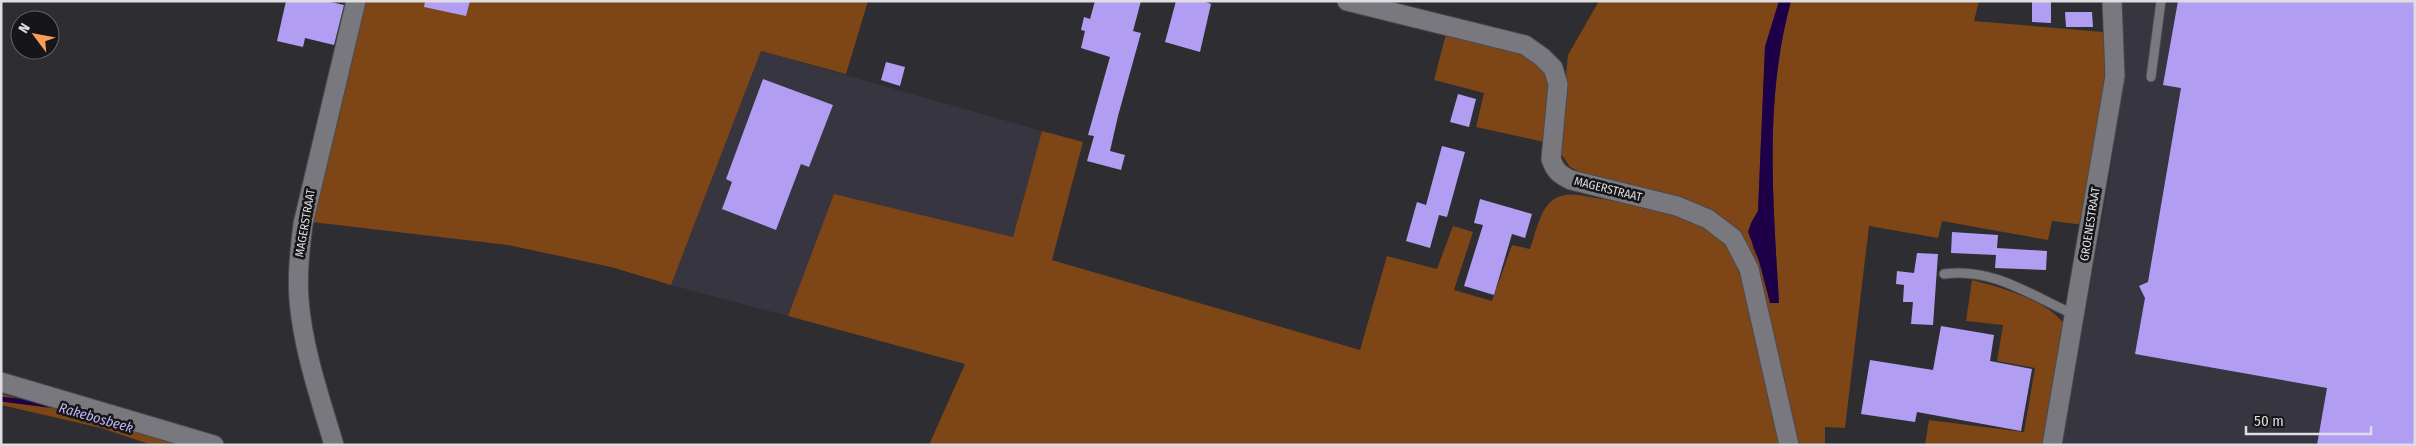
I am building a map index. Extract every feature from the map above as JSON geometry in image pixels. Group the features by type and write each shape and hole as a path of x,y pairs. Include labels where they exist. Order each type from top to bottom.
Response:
{"street":[{"name":"MAGERSTRAAT","path":"334,445 309,358 299,302 298,261 302,224 356,1"},
{"name":"MAGERSTRAAT","path":"1347,1 1525,45 1553,68 1558,84 1551,159 1555,169 1561,175 1571,180 1677,206 1708,219 1732,238 1749,269 1790,445"},
{"name":"GROENESTRAAT","path":"2052,445 2115,76 2112,1"},
{"path":"1,382 214,445"}],"lane":[{"path":"2151,77 2161,1"},
{"path":"1944,274 1979,273 1999,279 2075,315"}],"shaded area":[{"path":"361,1 868,1 846,74 761,51 671,285 611,267 508,245 312,222"},
{"path":"1599,1 1779,1 1765,46 1758,211 1751,223 1753,248 1779,302 1773,189 1774,113 1782,38 1791,1 1979,1 1974,21 2103,32 2109,63 2084,225 2052,221 2048,240 1942,221 1938,238 1869,226 1845,428 1825,427 1825,445 1795,445 1742,241 1584,174 1570,167 1562,155 1560,136 1568,55"},
{"path":"1779,1 1791,1 1782,38 1774,113 1773,189 1779,303 1770,303 1759,261 1748,232 1758,211 1765,47"},
{"path":"2122,1 2415,1 2415,445 2062,445 2110,175 2121,75 2118,21"},
{"path":"1446,34 1505,47 1532,60 1542,69 1548,80 1549,95 1549,111 1544,142 1476,127 1484,93 1434,80"},
{"path":"761,51 1042,131 1013,237 834,194 788,316 671,285"},
{"path":"1042,131 1083,142 1052,260 1360,350 1387,256 1437,269 1453,226 1473,232 1454,290 1492,301 1512,245 1530,249 1545,208 1557,197 1574,195 1617,201 1667,211 1683,217 1699,224 1723,241 1734,260 1754,322 1782,445 929,445 965,364 788,316 834,194 1013,237"},
{"path":"1972,280 2010,291 2037,302 2058,317 2065,326 2042,445 1925,445 1929,420 2024,432 2035,368 1997,361 2003,325 1966,321"},
{"path":"1,394 142,433 177,445 152,445 101,428 1,405"}],"building":[{"path":"286,1 326,1 344,5 334,45 305,38 303,47 277,41"},
{"path":"425,1 470,1 466,16 424,7"},
{"path":"1095,1 1141,1 1133,31 1141,33 1110,151 1125,155 1121,170 1087,161 1094,136 1088,135 1110,57 1081,48 1085,31 1081,30 1084,17 1090,19"},
{"path":"1176,1 1203,1 1211,4 1200,52 1165,42"},
{"path":"2032,1 2051,1 2051,23 2032,22"},
{"path":"2178,1 2415,1 2415,445 2317,445 2327,388 2135,354 2145,298 2139,286 2148,282 2181,88 2163,85"},
{"path":"2065,12 2092,12 2093,27 2066,27"},
{"path":"886,62 905,67 900,86 881,80"},
{"path":"763,79 833,105 809,167 801,164 776,230 722,209 732,182 726,179"},
{"path":"1458,94 1476,99 1469,127 1450,122"},
{"path":"1442,146 1465,152 1447,217 1439,215 1430,248 1406,241 1417,202 1426,205"},
{"path":"1480,199 1532,214 1525,238 1512,234 1494,295 1464,286 1483,225 1474,223"},
{"path":"1952,232 1998,235 1997,248 2047,251 2046,270 1995,268 1996,255 1951,253"},
{"path":"1917,253 1938,254 1933,325 1911,324 1913,302 1903,302 1904,285 1896,284 1897,271 1914,273"},
{"path":"1941,326 1994,335 1990,361 2032,369 2021,431 1917,412 1915,422 1861,414 1870,360 1933,370"}],"waterway":[{"name":"Rakebosbeek","path":"1,399 48,405"}]}
